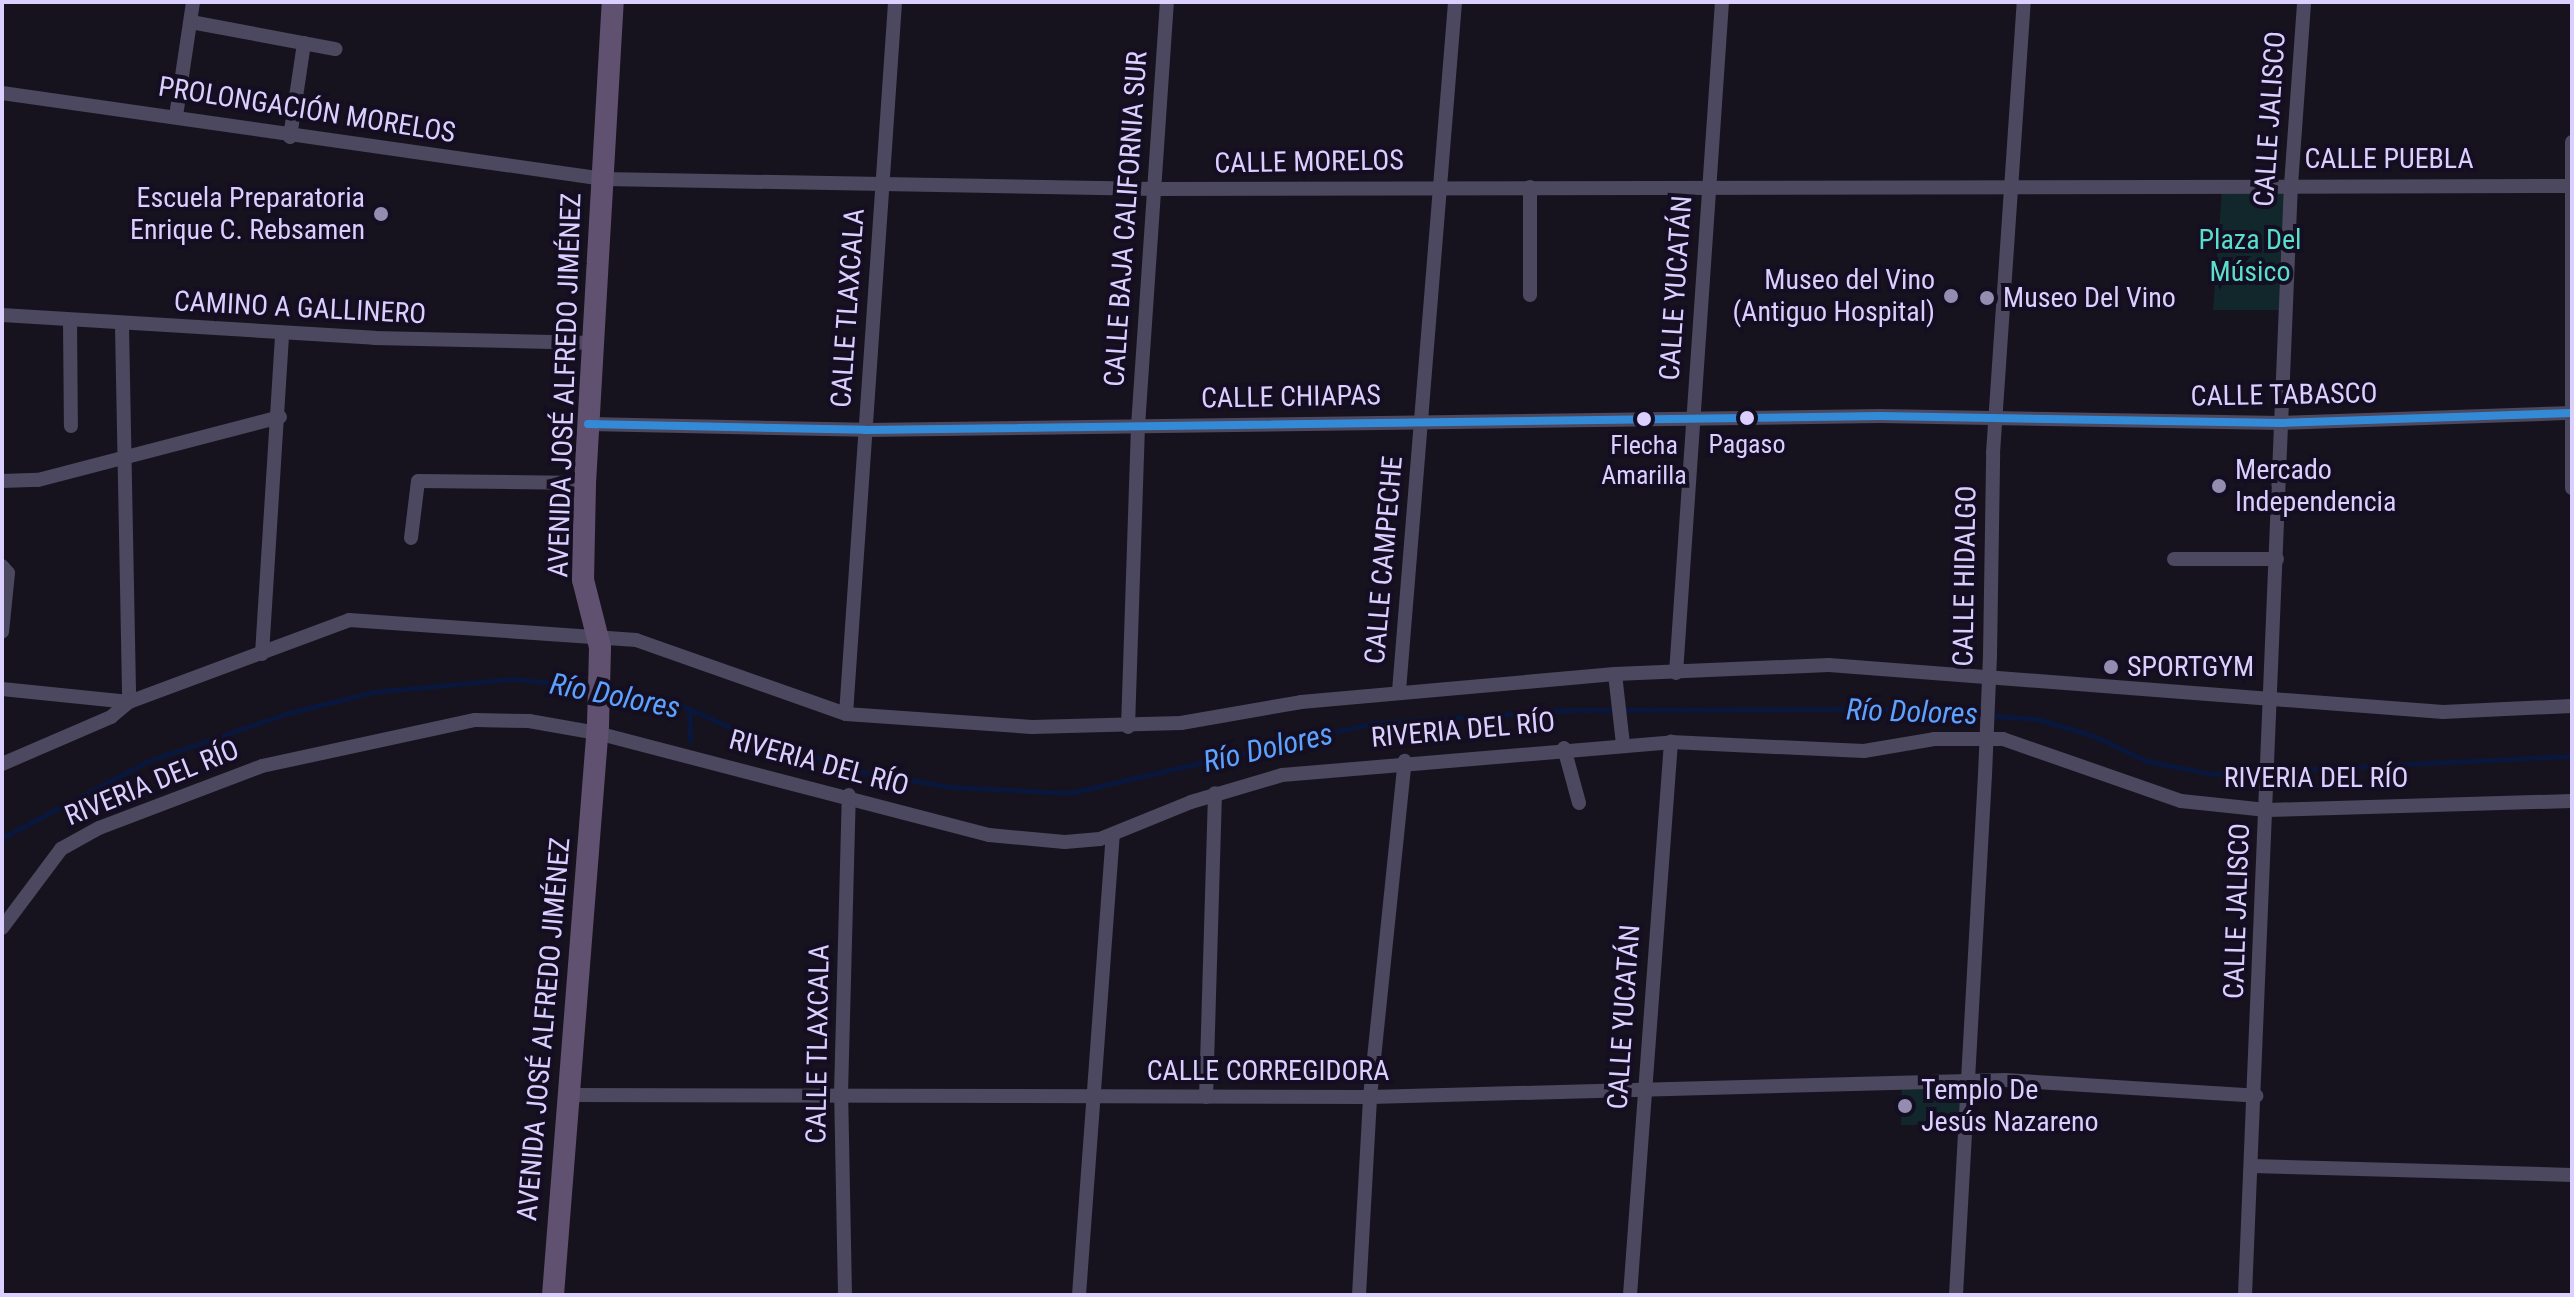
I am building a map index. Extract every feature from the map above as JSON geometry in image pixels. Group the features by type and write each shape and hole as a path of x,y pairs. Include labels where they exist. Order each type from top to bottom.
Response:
{"main road":[{"name":"AVENIDA JOSÉ ALFREDO JIMÉNEZ","path":"553,1295 597,729 598,643 583,580 585,483 613,2"}],"street":[{"path":"176,116 193,2"},
{"name":"CALLE TLAXCALA","path":"846,714 895,2"},
{"name":"CALLE BAJA CALIFORNIA SUR","path":"1128,727 1138,426 1167,2"},
{"name":"CALLE CAMPECHE","path":"1399,691 1455,2"},
{"name":"CALLE YUCATÁN","path":"1676,673 1722,2"},
{"name":"CALLE HIDALGO","path":"1956,1295 1985,775 1996,419 2024,2"},
{"name":"CALLE JALISCO","path":"2245,1295 2269,784 2291,185 2304,2"},
{"path":"191,22 335,49"},
{"path":"290,137 304,43"},
{"name":"PROLONGACIÓN MORELOS","path":"2,93 176,116 290,137 604,179"},
{"path":"2572,142 2572,488"},
{"name":"CALLE MORELOS","path":"604,179 883,187 1155,189 2014,186"},
{"name":"CALLE PUEBLA","path":"2014,186 2572,186"},
{"path":"1530,187 1530,295"},
{"name":"CAMINO A GALLINERO","path":"2,315 122,326 595,343"},
{"path":"70,321 71,426"},
{"path":"2,689 129,702 121,458 122,326"},
{"path":"262,654 280,417 282,333"},
{"name":"CALLE TABASCO","path":"1996,419 2282,423 2571,413"},
{"path":"2,481 38,480 280,417"},
{"name":"CALLE CHIAPAS","path":"588,424 865,430 1421,420 1996,419"},
{"path":"411,538 418,481 585,483"},
{"path":"2174,559 2277,559"},
{"path":"2,566 8,573 2,632"},
{"name":"RIVERIA DEL RÍO","path":"2,764 111,717 129,702 349,620 598,643 636,640 846,714 1032,727 1128,727 1399,691 1615,674 1829,665 2272,696 2443,712 2572,706"},
{"path":"1615,674 1622,739"},
{"name":"RIVERIA DEL RÍO","path":"2,928 61,849 99,828 262,766 475,720 529,721 597,729 989,835 1065,842 1113,835 1215,793 1282,775 1564,748 1622,739 1864,751 1934,739 2003,739 2181,801 2267,810 2572,801"},
{"name":"CALLE YUCATÁN","path":"1630,1295 1671,742"},
{"path":"1564,748 1579,803"},
{"path":"1359,1295 1370,1097 1405,761"},
{"path":"1206,1097 1215,793"},
{"name":"CALLE TLAXCALA","path":"845,1295 841,1094 849,795"},
{"path":"1079,1295 1113,835"},
{"name":"CALLE CORREGIDORA","path":"568,1095 1370,1097 1967,1082 2256,1096"},
{"path":"2252,1166 2572,1175"}],"green space":[{"name":"Plaza Del Músico","path":"2286,189 2282,310 2213,310 2222,190"},
{"path":"1967,1082 1965,1124 1901,1125 1902,1083"}],"waterway":[{"name":"Río Dolores","path":"2,838 148,761 288,713 373,692 512,679 594,687"},
{"name":"Río Dolores","path":"604,689 676,703 750,736 858,771 951,787 1070,793 1374,723 1568,710 1904,709 2037,719 2094,736 2147,761 2213,774 2572,756"},
{"path":"689,710 690,741"}],"transit line":[{"path":"588,424 865,430 1880,416 2282,423 2572,413"}],"place":[{"name":"Escuela Preparatoria Enrique C. Rebsamen","path":"381,214"},
{"name":"Museo del Vino (Antiguo Hospital)","path":"1951,296"},
{"name":"Museo Del Vino","path":"1987,298"},
{"name":"Pagaso","path":"1747,418"},
{"name":"Flecha Amarilla","path":"1644,419"},
{"name":"Mercado Independencia","path":"2219,486"},
{"name":"SPORTGYM","path":"2111,667"},
{"name":"Templo De Jesús Nazareno","path":"1905,1106"}]}
